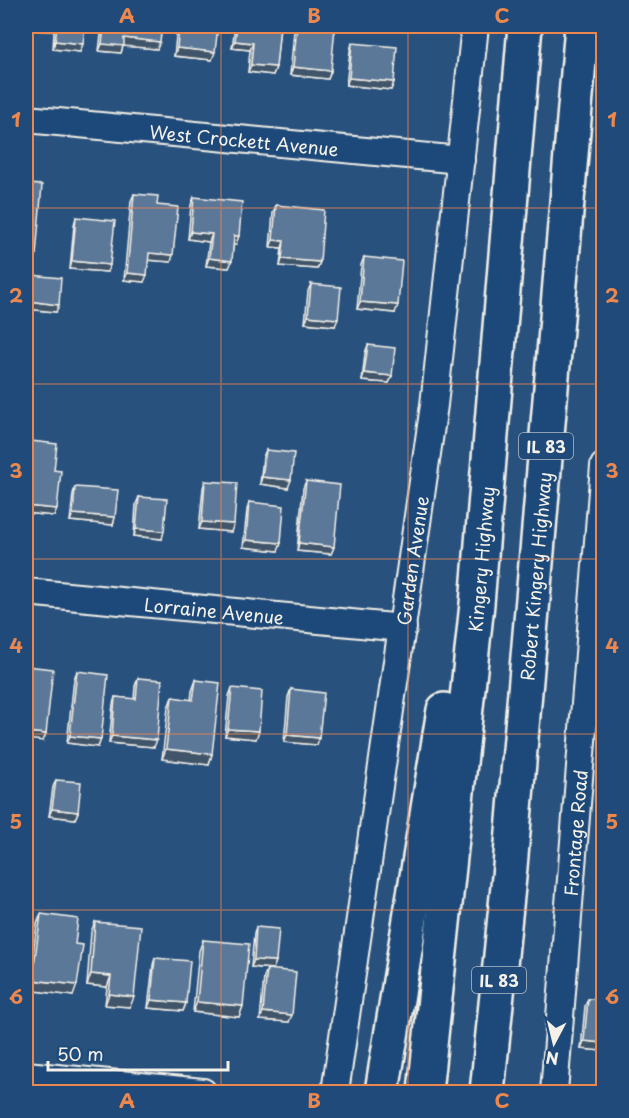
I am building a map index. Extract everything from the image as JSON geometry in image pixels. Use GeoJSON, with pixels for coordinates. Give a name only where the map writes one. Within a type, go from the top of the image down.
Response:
{"type":"FeatureCollection","features":[{"type":"Feature","properties":{"kind":"highway","name":"Kingery Highway"},"geometry":{"type":"LineString","coordinates":[[425,1092],[477,604],[525,26]]}},
{"type":"Feature","properties":{"kind":"highway","name":"Robert Kingery Highway"},"geometry":{"type":"LineString","coordinates":[[488,1092],[510,867],[582,26]]}},
{"type":"Feature","properties":{"kind":"highway"},"geometry":{"type":"LineString","coordinates":[[382,1092],[493,409]]}},
{"type":"Feature","properties":{"kind":"highway"},"geometry":{"type":"LineString","coordinates":[[499,1092],[510,867]]}},
{"type":"Feature","properties":{"kind":"street","name":"Garden Avenue"},"geometry":{"type":"LineString","coordinates":[[335,1092],[434,405],[475,26]]}},
{"type":"Feature","properties":{"kind":"street","name":"West Crockett Avenue"},"geometry":{"type":"LineString","coordinates":[[26,118],[461,160]]}},
{"type":"Feature","properties":{"kind":"street","name":"Frontage Road"},"geometry":{"type":"LineString","coordinates":[[554,1092],[596,641],[603,466]]}},
{"type":"Feature","properties":{"kind":"street","name":"Lorraine Avenue"},"geometry":{"type":"LineString","coordinates":[[26,592],[403,628]]}},
{"type":"Feature","properties":{"kind":"street"},"geometry":{"type":"LineString","coordinates":[[26,1075],[203,1092]]}},
{"type":"Feature","properties":{"kind":"building"},"geometry":{"type":"Polygon","coordinates":[[[57,26],[85,26],[83,44],[55,41],[57,26]]]}},
{"type":"Feature","properties":{"kind":"building"},"geometry":{"type":"Polygon","coordinates":[[[104,26],[162,26],[160,42],[124,38],[124,46],[102,44],[104,26]]]}},
{"type":"Feature","properties":{"kind":"building"},"geometry":{"type":"Polygon","coordinates":[[[179,26],[218,26],[215,52],[177,48],[179,26]]]}},
{"type":"Feature","properties":{"kind":"building"},"geometry":{"type":"Polygon","coordinates":[[[237,26],[280,26],[276,67],[251,65],[253,43],[235,41],[237,26]]]}},
{"type":"Feature","properties":{"kind":"building"},"geometry":{"type":"Polygon","coordinates":[[[297,26],[335,27],[331,71],[293,67],[297,26]]]}},
{"type":"Feature","properties":{"kind":"building"},"geometry":{"type":"Polygon","coordinates":[[[352,43],[397,47],[394,82],[349,78],[352,43]]]}},
{"type":"Feature","properties":{"kind":"building"},"geometry":{"type":"Polygon","coordinates":[[[26,184],[42,185],[36,255],[26,255],[26,184]]]}},
{"type":"Feature","properties":{"kind":"building"},"geometry":{"type":"Polygon","coordinates":[[[134,194],[158,196],[157,205],[178,207],[173,255],[149,253],[147,275],[127,273],[134,194]]]}},
{"type":"Feature","properties":{"kind":"building"},"geometry":{"type":"Polygon","coordinates":[[[194,197],[242,202],[239,236],[234,236],[232,261],[209,258],[212,234],[191,232],[194,197]]]}},
{"type":"Feature","properties":{"kind":"building"},"geometry":{"type":"Polygon","coordinates":[[[276,205],[324,210],[320,262],[282,259],[284,241],[273,240],[276,205]]]}},
{"type":"Feature","properties":{"kind":"building"},"geometry":{"type":"Polygon","coordinates":[[[76,217],[115,221],[110,265],[72,261],[76,217]]]}},
{"type":"Feature","properties":{"kind":"building"},"geometry":{"type":"Polygon","coordinates":[[[364,257],[402,261],[398,305],[360,302],[364,257]]]}},
{"type":"Feature","properties":{"kind":"building"},"geometry":{"type":"Polygon","coordinates":[[[31,275],[61,278],[59,305],[28,301],[31,275]]]}},
{"type":"Feature","properties":{"kind":"building"},"geometry":{"type":"Polygon","coordinates":[[[311,284],[341,287],[338,319],[308,316],[311,284]]]}},
{"type":"Feature","properties":{"kind":"building"},"geometry":{"type":"Polygon","coordinates":[[[368,345],[395,348],[392,376],[364,373],[368,345]]]}},
{"type":"Feature","properties":{"kind":"building"},"geometry":{"type":"Polygon","coordinates":[[[31,441],[57,444],[54,470],[61,471],[57,509],[26,506],[31,441]]]}},
{"type":"Feature","properties":{"kind":"building"},"geometry":{"type":"Polygon","coordinates":[[[266,450],[294,453],[291,480],[262,477],[266,450]]]}},
{"type":"Feature","properties":{"kind":"building"},"geometry":{"type":"Polygon","coordinates":[[[205,481],[237,483],[234,524],[202,522],[205,481]]]}},
{"type":"Feature","properties":{"kind":"building"},"geometry":{"type":"Polygon","coordinates":[[[306,481],[340,485],[334,547],[299,543],[306,481]]]}},
{"type":"Feature","properties":{"kind":"building"},"geometry":{"type":"Polygon","coordinates":[[[75,487],[118,490],[115,517],[73,514],[75,487]]]}},
{"type":"Feature","properties":{"kind":"building"},"geometry":{"type":"Polygon","coordinates":[[[139,497],[167,499],[164,531],[136,529],[139,497]]]}},
{"type":"Feature","properties":{"kind":"building"},"geometry":{"type":"Polygon","coordinates":[[[249,502],[284,506],[281,543],[246,540],[249,502]]]}},
{"type":"Feature","properties":{"kind":"building"},"geometry":{"type":"Polygon","coordinates":[[[26,666],[53,669],[46,734],[26,732],[26,666]]]}},
{"type":"Feature","properties":{"kind":"building"},"geometry":{"type":"Polygon","coordinates":[[[77,671],[108,675],[101,739],[70,736],[77,671]]]}},
{"type":"Feature","properties":{"kind":"building"},"geometry":{"type":"Polygon","coordinates":[[[138,678],[162,680],[157,740],[112,736],[115,697],[136,699],[138,678]]]}},
{"type":"Feature","properties":{"kind":"building"},"geometry":{"type":"Polygon","coordinates":[[[196,680],[220,683],[212,754],[166,749],[172,697],[193,700],[196,680]]]}},
{"type":"Feature","properties":{"kind":"building"},"geometry":{"type":"Polygon","coordinates":[[[232,688],[262,691],[259,731],[228,729],[232,688]]]}},
{"type":"Feature","properties":{"kind":"building"},"geometry":{"type":"Polygon","coordinates":[[[291,689],[324,693],[319,738],[287,735],[291,689]]]}},
{"type":"Feature","properties":{"kind":"building"},"geometry":{"type":"Polygon","coordinates":[[[26,769],[32,770],[28,799],[26,798],[26,769]]]}},
{"type":"Feature","properties":{"kind":"building"},"geometry":{"type":"Polygon","coordinates":[[[56,780],[81,782],[78,812],[52,809],[56,780]]]}},
{"type":"Feature","properties":{"kind":"building"},"geometry":{"type":"Polygon","coordinates":[[[26,901],[29,902],[26,928],[26,901]]]}},
{"type":"Feature","properties":{"kind":"building"},"geometry":{"type":"Polygon","coordinates":[[[41,914],[78,919],[75,944],[83,945],[77,985],[32,980],[41,914]]]}},
{"type":"Feature","properties":{"kind":"building"},"geometry":{"type":"Polygon","coordinates":[[[95,922],[141,926],[134,997],[109,994],[111,976],[91,974],[95,922]]]}},
{"type":"Feature","properties":{"kind":"building"},"geometry":{"type":"Polygon","coordinates":[[[256,927],[279,929],[276,961],[254,960],[256,927]]]}},
{"type":"Feature","properties":{"kind":"building"},"geometry":{"type":"Polygon","coordinates":[[[203,940],[249,944],[243,1006],[197,1002],[203,940]]]}},
{"type":"Feature","properties":{"kind":"building"},"geometry":{"type":"Polygon","coordinates":[[[155,958],[190,961],[186,1003],[151,1000],[155,958]]]}},
{"type":"Feature","properties":{"kind":"building"},"geometry":{"type":"Polygon","coordinates":[[[267,969],[296,972],[292,1015],[263,1012],[267,969]]]}},
{"type":"Feature","properties":{"kind":"building"},"geometry":{"type":"Polygon","coordinates":[[[588,999],[603,1000],[603,1043],[584,1041],[588,999]]]}}]}
